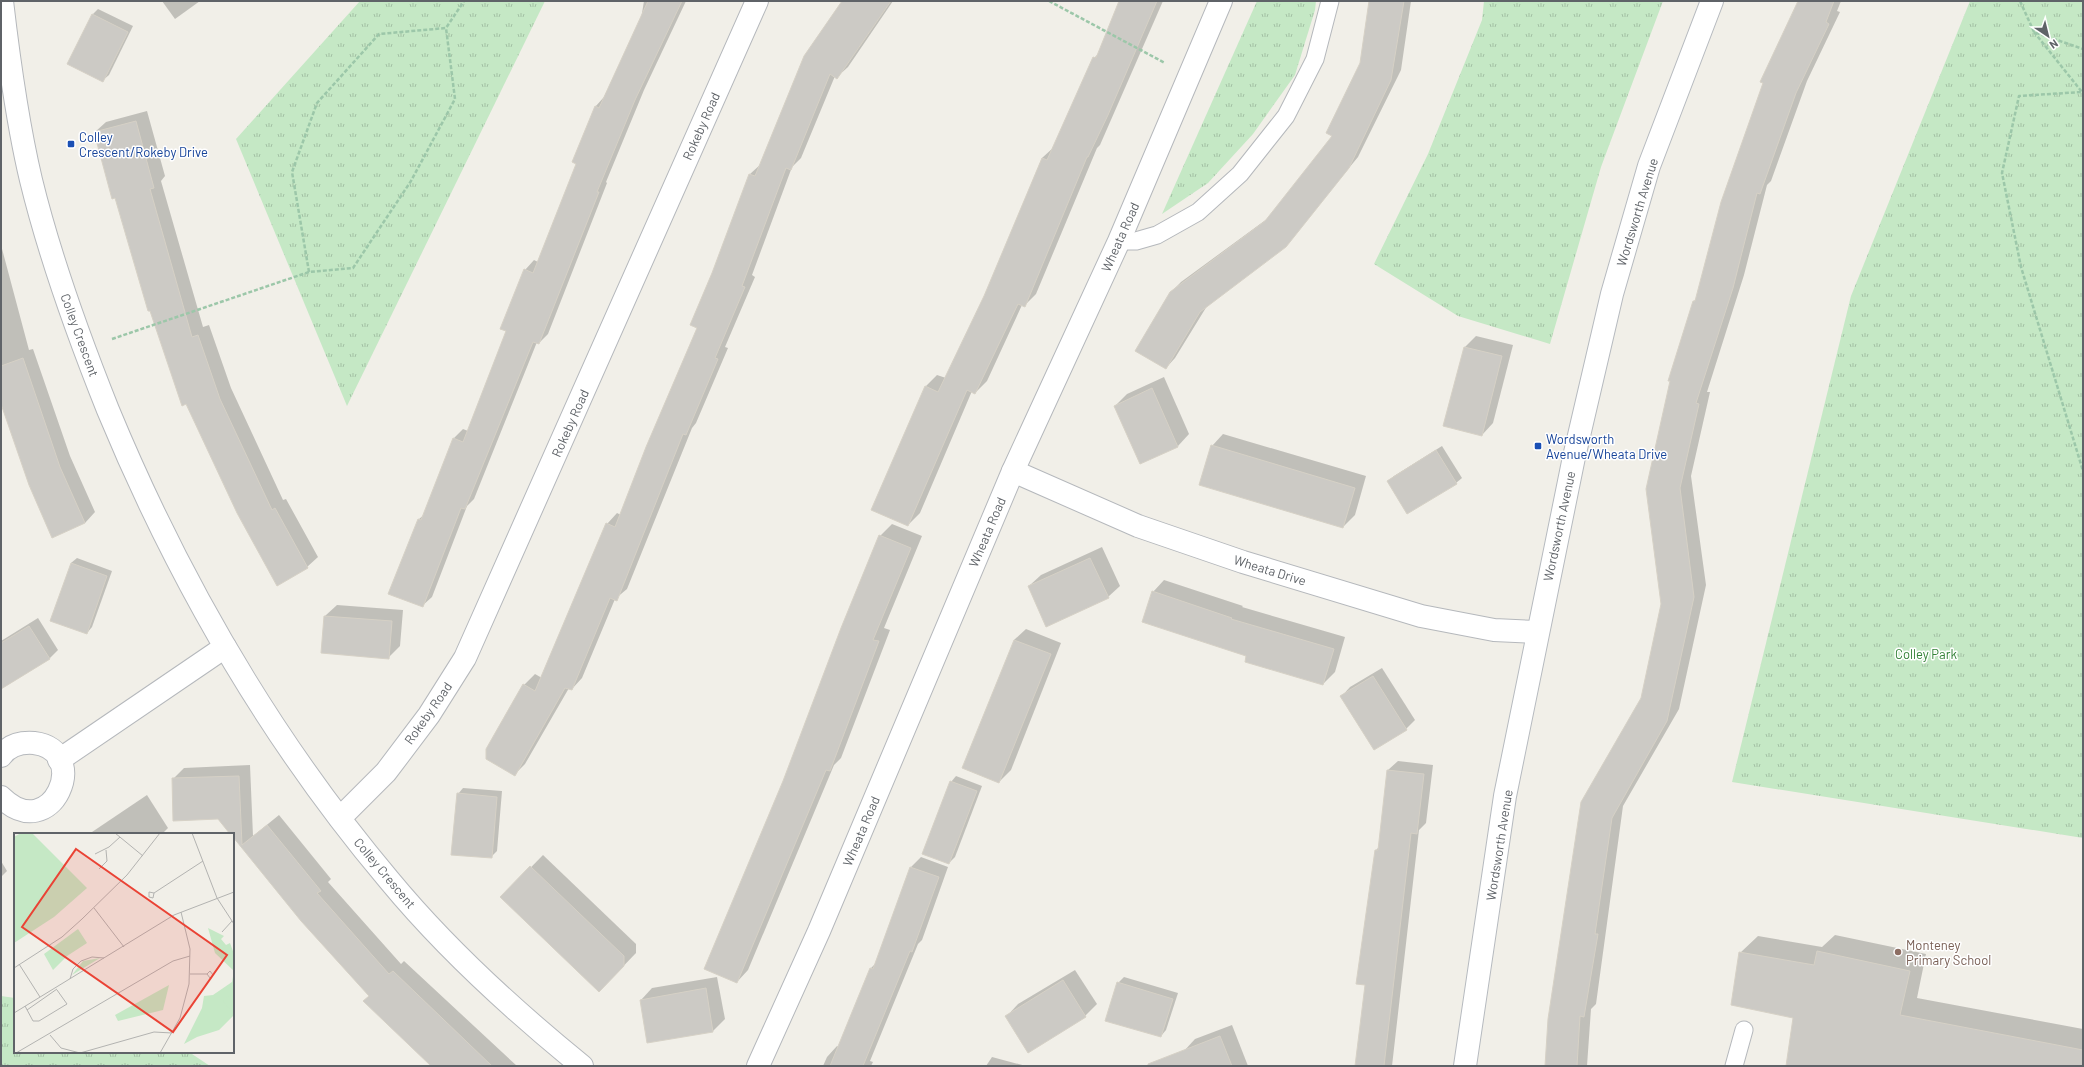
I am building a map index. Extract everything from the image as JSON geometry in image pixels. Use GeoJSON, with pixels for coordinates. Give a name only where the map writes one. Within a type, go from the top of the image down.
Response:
{"type":"FeatureCollection","features":[{"type":"Feature","properties":{"kind":"street","name":"Colley Crescent"},"geometry":{"type":"LineString","coordinates":[[2,1],[9,59],[31,179],[58,276],[83,349],[126,454],[169,544],[225,647],[279,732],[340,818],[389,881],[454,953],[538,1031],[582,1066]]}},
{"type":"Feature","properties":{"kind":"street","name":"Rokeby Road"},"geometry":{"type":"LineString","coordinates":[[340,818],[386,772],[429,715],[465,658],[757,1]]}},
{"type":"Feature","properties":{"kind":"street","name":"Wheata Road"},"geometry":{"type":"LineString","coordinates":[[758,1066],[819,931],[1013,471],[1118,241],[1221,1]]}},
{"type":"Feature","properties":{"kind":"street","name":"Wordsworth Avenue"},"geometry":{"type":"LineString","coordinates":[[1465,1066],[1505,796],[1537,632],[1574,457],[1612,294],[1649,166],[1712,1]]}},
{"type":"Feature","properties":{"kind":"street","name":"Wheata Drive"},"geometry":{"type":"LineString","coordinates":[[1013,471],[1138,526],[1243,562],[1421,616],[1494,630],[1537,632]]}},
{"type":"Feature","properties":{"kind":"street"},"geometry":{"type":"LineString","coordinates":[[59,760],[225,647]]}},
{"type":"Feature","properties":{"kind":"street"},"geometry":{"type":"LineString","coordinates":[[1,756],[13,745],[24,742],[41,744],[52,750],[59,760],[64,772],[63,784],[58,795],[47,806],[36,810],[22,811],[11,806],[1,797]]}},
{"type":"Feature","properties":{"kind":"lane"},"geometry":{"type":"LineString","coordinates":[[1118,241],[1136,241],[1157,235],[1198,212],[1240,174],[1286,116],[1315,59],[1330,1]]}},
{"type":"Feature","properties":{"kind":"lane"},"geometry":{"type":"LineString","coordinates":[[1734,1066],[1744,1030]]}},
{"type":"Feature","properties":{"kind":"path"},"geometry":{"type":"LineString","coordinates":[[83,349],[309,272],[353,268],[411,181],[455,99],[446,28],[464,1]]}},
{"type":"Feature","properties":{"kind":"path"},"geometry":{"type":"LineString","coordinates":[[1048,1],[1188,75]]}},
{"type":"Feature","properties":{"kind":"path"},"geometry":{"type":"LineString","coordinates":[[2020,1],[2034,32],[2082,92],[2019,96],[2002,173],[2021,267],[2083,471]]}},
{"type":"Feature","properties":{"kind":"path"},"geometry":{"type":"LineString","coordinates":[[309,272],[292,172],[317,103],[379,34],[446,28]]}},
{"type":"Feature","properties":{"kind":"path"},"geometry":{"type":"LineString","coordinates":[[2034,32],[2083,49]]}},
{"type":"Feature","properties":{"kind":"green space"},"geometry":{"type":"Polygon","coordinates":[[[360,1],[545,1],[347,406],[236,139],[360,1]]]}},
{"type":"Feature","properties":{"kind":"green space"},"geometry":{"type":"Polygon","coordinates":[[[1257,1],[1316,1],[1315,10],[1295,75],[1253,134],[1208,183],[1162,214],[1257,1]]]}},
{"type":"Feature","properties":{"kind":"green space"},"geometry":{"type":"Polygon","coordinates":[[[1484,1],[1663,1],[1601,167],[1550,344],[1458,316],[1374,264],[1428,154],[1482,20],[1484,1]]]}},
{"type":"Feature","properties":{"kind":"green space","name":"Colley Park"},"geometry":{"type":"Polygon","coordinates":[[[1970,1],[2083,1],[2083,838],[1732,782],[1851,296],[1970,1]]]}},
{"type":"Feature","properties":{"kind":"green space"},"geometry":{"type":"Polygon","coordinates":[[[1,996],[14,998],[14,1053],[190,1053],[210,1066],[1,1066],[1,996]]]}},
{"type":"Feature","properties":{"kind":"building"},"geometry":{"type":"Polygon","coordinates":[[[648,1],[682,1],[635,100],[597,192],[599,192],[539,344],[533,342],[465,509],[461,508],[423,607],[388,594],[418,519],[421,520],[453,438],[463,442],[506,331],[500,329],[524,269],[533,273],[576,164],[572,162],[595,106],[599,108],[648,1]]]}},
{"type":"Feature","properties":{"kind":"building"},"geometry":{"type":"Polygon","coordinates":[[[842,1],[891,1],[837,79],[830,74],[791,170],[786,168],[742,286],[745,287],[715,358],[718,359],[686,435],[683,434],[617,601],[610,598],[572,690],[565,688],[515,776],[486,759],[486,749],[523,684],[535,691],[606,523],[615,527],[646,447],[697,328],[690,325],[712,273],[749,174],[755,176],[804,56],[842,1]]]}},
{"type":"Feature","properties":{"kind":"building"},"geometry":{"type":"Polygon","coordinates":[[[1119,1],[1157,1],[1108,115],[1087,157],[1025,307],[1018,304],[975,394],[967,390],[908,526],[871,510],[925,386],[938,392],[984,296],[1042,158],[1047,160],[1093,57],[1096,58],[1119,1]]]}},
{"type":"Feature","properties":{"kind":"building"},"geometry":{"type":"Polygon","coordinates":[[[1369,1],[1404,1],[1391,80],[1349,168],[1286,247],[1200,312],[1166,369],[1135,351],[1170,292],[1265,221],[1332,136],[1326,133],[1360,63],[1369,1]]]}},
{"type":"Feature","properties":{"kind":"building"},"geometry":{"type":"Polygon","coordinates":[[[1798,1],[1834,1],[1826,22],[1829,24],[1796,93],[1760,194],[1757,193],[1733,288],[1696,403],[1699,404],[1680,488],[1694,597],[1667,721],[1612,818],[1595,934],[1598,934],[1584,1017],[1580,1016],[1577,1066],[1545,1066],[1548,1019],[1581,802],[1641,698],[1661,604],[1646,489],[1670,381],[1668,381],[1693,301],[1695,301],[1721,202],[1763,83],[1760,82],[1798,1]]]}},
{"type":"Feature","properties":{"kind":"building"},"geometry":{"type":"Polygon","coordinates":[[[92,14],[128,32],[103,82],[67,64],[92,14]]]}},
{"type":"Feature","properties":{"kind":"building"},"geometry":{"type":"Polygon","coordinates":[[[136,121],[154,188],[150,189],[192,337],[198,335],[220,399],[272,510],[275,508],[308,568],[277,586],[237,513],[186,404],[182,406],[150,311],[148,311],[115,198],[112,199],[94,132],[136,121]]]}},
{"type":"Feature","properties":{"kind":"building"},"geometry":{"type":"Polygon","coordinates":[[[1464,347],[1502,356],[1482,436],[1443,426],[1464,347]]]}},
{"type":"Feature","properties":{"kind":"building"},"geometry":{"type":"Polygon","coordinates":[[[23,358],[60,467],[85,523],[52,538],[29,485],[1,404],[1,366],[23,358]]]}},
{"type":"Feature","properties":{"kind":"building"},"geometry":{"type":"Polygon","coordinates":[[[1152,388],[1178,447],[1140,464],[1114,406],[1152,388]]]}},
{"type":"Feature","properties":{"kind":"building"},"geometry":{"type":"Polygon","coordinates":[[[1211,445],[1355,488],[1343,528],[1199,485],[1211,445]]]}},
{"type":"Feature","properties":{"kind":"building"},"geometry":{"type":"Polygon","coordinates":[[[1436,450],[1457,484],[1407,514],[1387,481],[1436,450]]]}},
{"type":"Feature","properties":{"kind":"building"},"geometry":{"type":"Polygon","coordinates":[[[879,535],[911,548],[873,640],[879,641],[830,771],[826,770],[737,983],[704,969],[783,781],[841,628],[879,535]]]}},
{"type":"Feature","properties":{"kind":"building"},"geometry":{"type":"Polygon","coordinates":[[[1090,558],[1109,598],[1046,627],[1028,586],[1090,558]]]}},
{"type":"Feature","properties":{"kind":"building"},"geometry":{"type":"Polygon","coordinates":[[[71,563],[107,576],[87,634],[50,621],[71,563]]]}},
{"type":"Feature","properties":{"kind":"building"},"geometry":{"type":"Polygon","coordinates":[[[1152,591],[1232,618],[1231,619],[1334,649],[1323,685],[1245,662],[1246,656],[1142,622],[1152,591]]]}},
{"type":"Feature","properties":{"kind":"building"},"geometry":{"type":"Polygon","coordinates":[[[324,616],[392,621],[389,659],[321,653],[324,616]]]}},
{"type":"Feature","properties":{"kind":"building"},"geometry":{"type":"Polygon","coordinates":[[[29,626],[50,659],[1,689],[1,643],[29,626]]]}},
{"type":"Feature","properties":{"kind":"building"},"geometry":{"type":"Polygon","coordinates":[[[1014,640],[1051,654],[999,783],[962,768],[1014,640]]]}},
{"type":"Feature","properties":{"kind":"building"},"geometry":{"type":"Polygon","coordinates":[[[1373,676],[1407,730],[1374,750],[1340,696],[1373,676]]]}},
{"type":"Feature","properties":{"kind":"building"},"geometry":{"type":"Polygon","coordinates":[[[1387,770],[1424,774],[1417,834],[1411,833],[1384,1066],[1355,1066],[1365,985],[1356,984],[1375,850],[1378,850],[1387,770]]]}},
{"type":"Feature","properties":{"kind":"building"},"geometry":{"type":"Polygon","coordinates":[[[239,776],[242,845],[267,825],[321,891],[317,893],[389,974],[393,971],[492,1066],[431,1066],[363,1001],[369,996],[301,921],[234,838],[234,833],[229,833],[218,819],[173,821],[172,778],[239,776]]]}},
{"type":"Feature","properties":{"kind":"building"},"geometry":{"type":"Polygon","coordinates":[[[950,781],[977,791],[949,864],[922,854],[950,781]]]}},
{"type":"Feature","properties":{"kind":"building"},"geometry":{"type":"Polygon","coordinates":[[[457,793],[497,797],[492,858],[451,855],[457,793]]]}},
{"type":"Feature","properties":{"kind":"building"},"geometry":{"type":"Polygon","coordinates":[[[530,866],[624,956],[624,966],[599,992],[500,897],[530,866]]]}},
{"type":"Feature","properties":{"kind":"building"},"geometry":{"type":"Polygon","coordinates":[[[910,867],[939,877],[912,952],[910,951],[863,1066],[830,1066],[870,968],[873,969],[910,867]]]}},
{"type":"Feature","properties":{"kind":"building"},"geometry":{"type":"Polygon","coordinates":[[[1817,951],[1910,971],[1900,1015],[2083,1050],[2083,1066],[1786,1066],[1793,1018],[1731,1005],[1739,952],[1814,965],[1817,951]]]}},
{"type":"Feature","properties":{"kind":"building"},"geometry":{"type":"Polygon","coordinates":[[[1063,980],[1086,1017],[1028,1053],[1005,1016],[1063,980]]]}},
{"type":"Feature","properties":{"kind":"building"},"geometry":{"type":"Polygon","coordinates":[[[1117,982],[1173,999],[1161,1037],[1105,1021],[1117,982]]]}},
{"type":"Feature","properties":{"kind":"building"},"geometry":{"type":"Polygon","coordinates":[[[706,988],[713,1032],[647,1043],[640,1000],[706,988]]]}},
{"type":"Feature","properties":{"kind":"building"},"geometry":{"type":"Polygon","coordinates":[[[1220,1036],[1232,1066],[1148,1066],[1148,1064],[1220,1036]]]}},
{"type":"Feature","properties":{"kind":"place","name":"Colley Crescent/Rokeby Drive"},"geometry":{"type":"Point","coordinates":[71,144]}},
{"type":"Feature","properties":{"kind":"place","name":"Wordsworth Avenue/Wheata Drive"},"geometry":{"type":"Point","coordinates":[1538,446]}},
{"type":"Feature","properties":{"kind":"place","name":"Monteney Primary School"},"geometry":{"type":"Point","coordinates":[1898,952]}}]}
